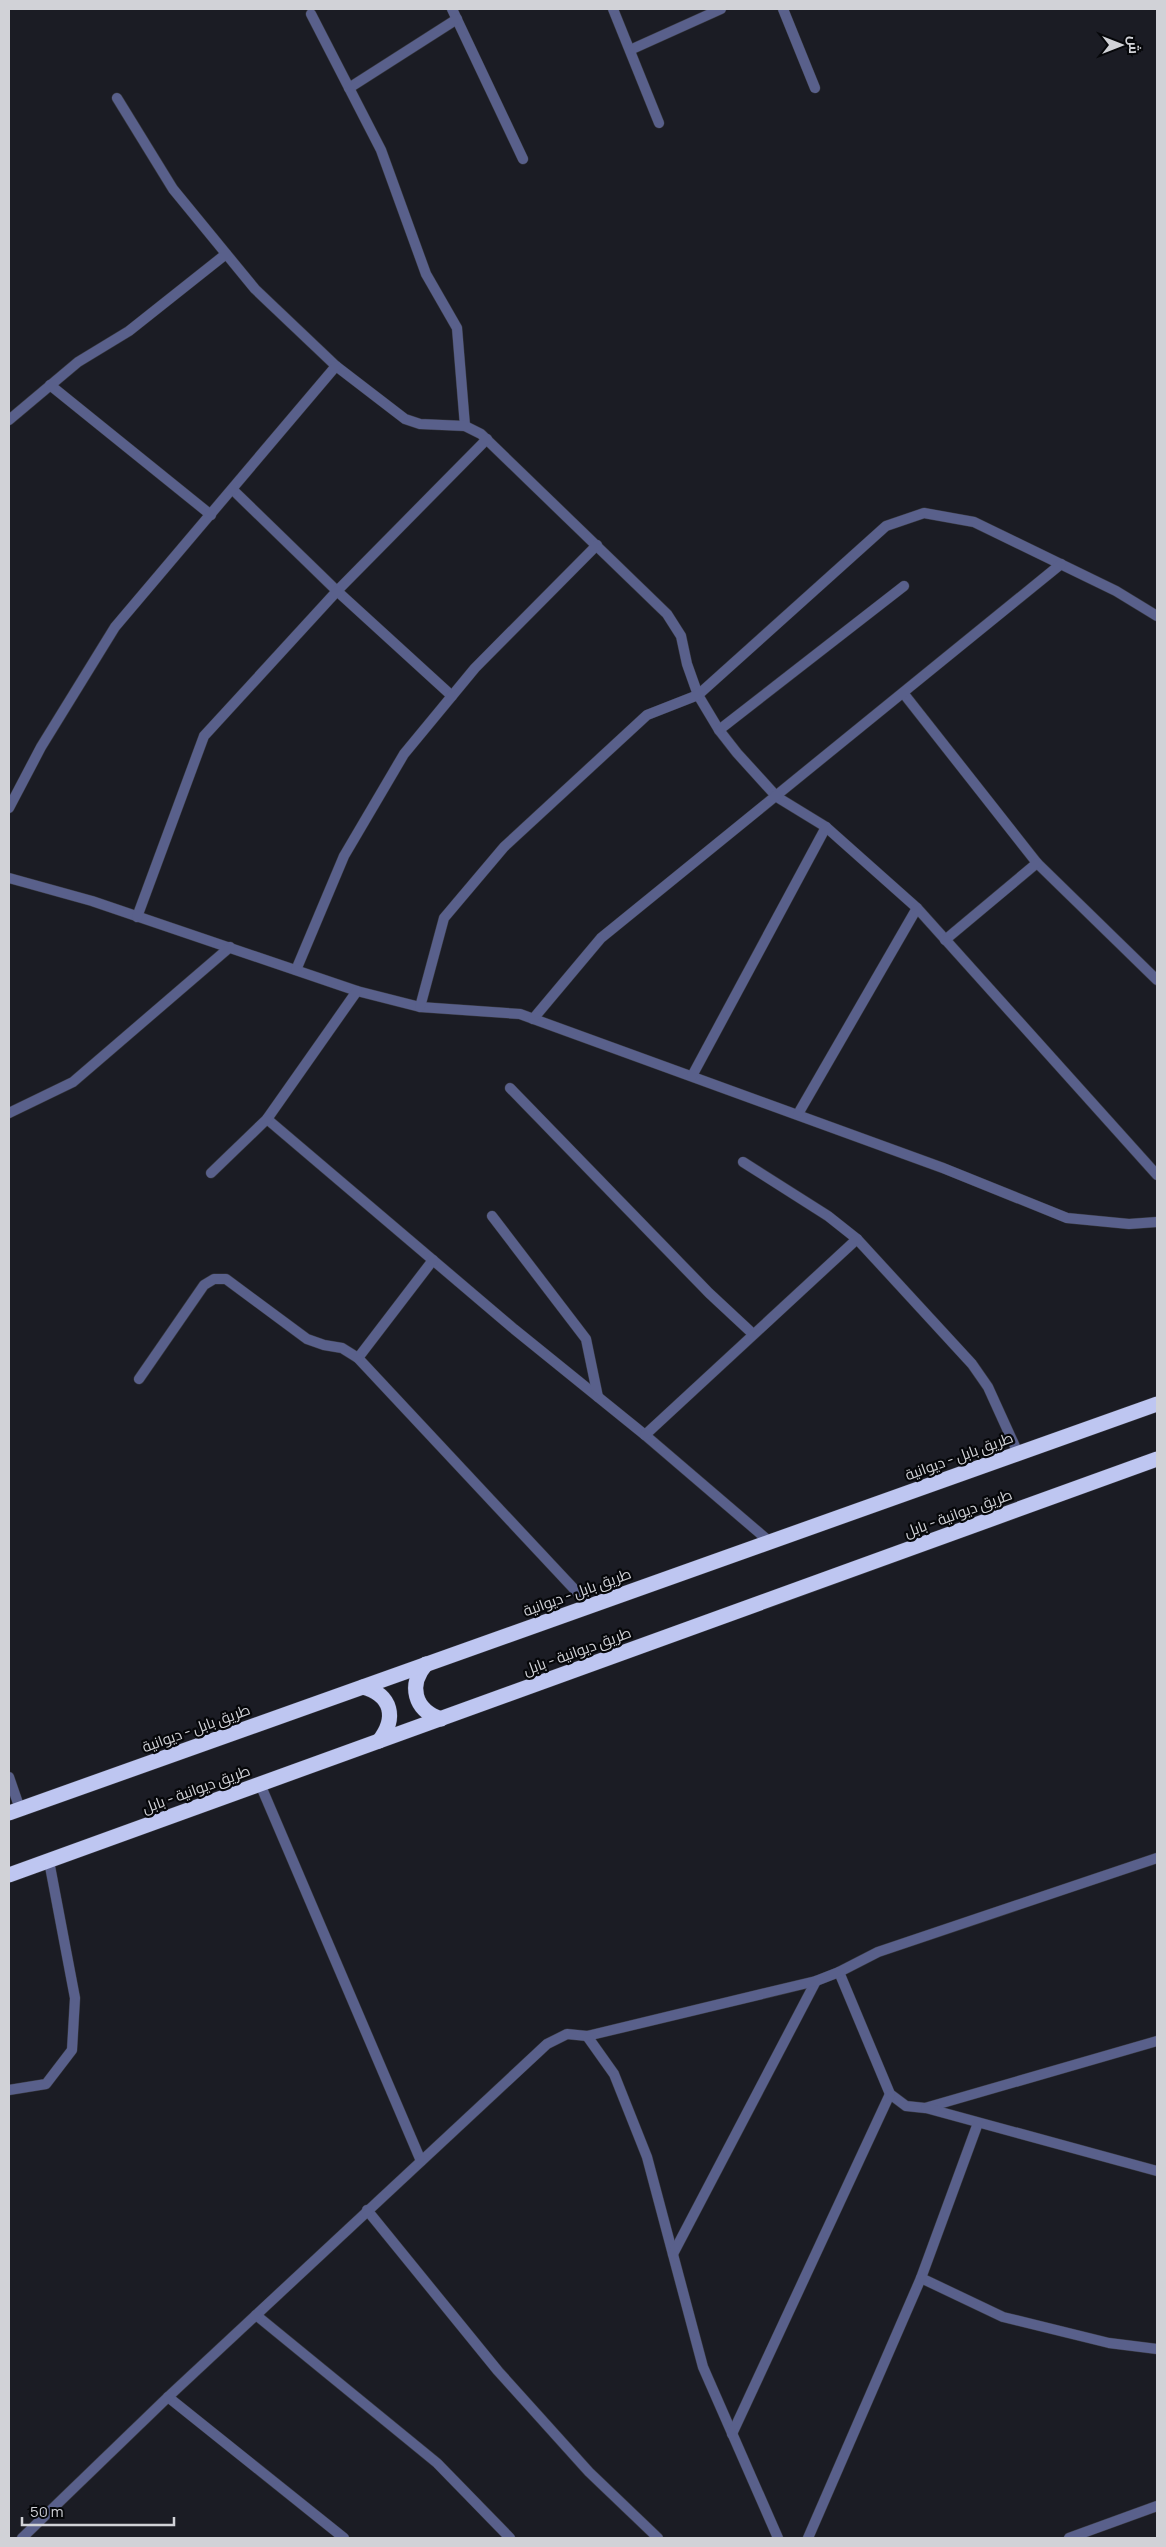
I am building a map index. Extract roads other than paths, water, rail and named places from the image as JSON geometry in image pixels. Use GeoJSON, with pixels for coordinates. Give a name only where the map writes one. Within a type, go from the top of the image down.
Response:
{"type":"FeatureCollection","features":[{"type":"Feature","properties":{"kind":"highway","name":"طريق بابل - ديوانية"},"geometry":{"type":"LineString","coordinates":[[15,1811],[1157,1404]]}},
{"type":"Feature","properties":{"kind":"highway","name":"طريق ديوانية - بابل"},"geometry":{"type":"LineString","coordinates":[[9,1875],[1157,1459]]}},
{"type":"Feature","properties":{"kind":"highway"},"geometry":{"type":"LineString","coordinates":[[426,1664],[419,1672],[415,1684],[416,1696],[421,1707],[430,1715],[440,1719]]}},
{"type":"Feature","properties":{"kind":"highway"},"geometry":{"type":"LineString","coordinates":[[363,1687],[373,1689],[382,1696],[389,1707],[390,1719],[387,1731],[380,1741]]}},
{"type":"Feature","properties":{"kind":"street"},"geometry":{"type":"LineString","coordinates":[[452,9],[523,158]]}},
{"type":"Feature","properties":{"kind":"street"},"geometry":{"type":"LineString","coordinates":[[613,9],[659,123]]}},
{"type":"Feature","properties":{"kind":"street"},"geometry":{"type":"LineString","coordinates":[[630,50],[721,9]]}},
{"type":"Feature","properties":{"kind":"street"},"geometry":{"type":"LineString","coordinates":[[783,9],[815,88]]}},
{"type":"Feature","properties":{"kind":"street"},"geometry":{"type":"LineString","coordinates":[[311,14],[381,150],[426,274],[457,328],[465,426]]}},
{"type":"Feature","properties":{"kind":"street"},"geometry":{"type":"LineString","coordinates":[[349,88],[457,19]]}},
{"type":"Feature","properties":{"kind":"street"},"geometry":{"type":"LineString","coordinates":[[117,98],[173,189],[226,254],[255,289],[336,366],[406,419],[420,424],[465,426],[487,439],[667,614],[680,636],[698,695],[719,730],[777,797],[826,827],[917,908],[1157,1175]]}},
{"type":"Feature","properties":{"kind":"street"},"geometry":{"type":"LineString","coordinates":[[9,420],[78,362],[129,331],[226,254]]}},
{"type":"Feature","properties":{"kind":"street"},"geometry":{"type":"LineString","coordinates":[[9,808],[41,748],[115,628],[336,366]]}},
{"type":"Feature","properties":{"kind":"street"},"geometry":{"type":"LineString","coordinates":[[50,385],[211,515]]}},
{"type":"Feature","properties":{"kind":"street"},"geometry":{"type":"LineString","coordinates":[[137,917],[204,736],[337,591],[487,439]]}},
{"type":"Feature","properties":{"kind":"street"},"geometry":{"type":"LineString","coordinates":[[232,490],[337,591],[452,696]]}},
{"type":"Feature","properties":{"kind":"street"},"geometry":{"type":"LineString","coordinates":[[420,1006],[444,918],[504,847],[647,715],[698,695],[886,526],[924,513],[974,522],[1116,591],[1157,616]]}},
{"type":"Feature","properties":{"kind":"street"},"geometry":{"type":"LineString","coordinates":[[296,970],[344,856],[404,754],[475,668],[597,545]]}},
{"type":"Feature","properties":{"kind":"street"},"geometry":{"type":"LineString","coordinates":[[533,1019],[601,938],[904,694],[1061,564]]}},
{"type":"Feature","properties":{"kind":"street"},"geometry":{"type":"LineString","coordinates":[[719,730],[904,586]]}},
{"type":"Feature","properties":{"kind":"street"},"geometry":{"type":"LineString","coordinates":[[904,694],[1037,862],[1157,980]]}},
{"type":"Feature","properties":{"kind":"street"},"geometry":{"type":"LineString","coordinates":[[692,1076],[826,827]]}},
{"type":"Feature","properties":{"kind":"street"},"geometry":{"type":"LineString","coordinates":[[945,940],[1037,862]]}},
{"type":"Feature","properties":{"kind":"street"},"geometry":{"type":"LineString","coordinates":[[9,878],[92,901],[357,991],[420,1006],[520,1014],[943,1168],[1067,1218],[1129,1224],[1157,1222]]}},
{"type":"Feature","properties":{"kind":"street"},"geometry":{"type":"LineString","coordinates":[[798,1114],[917,908]]}},
{"type":"Feature","properties":{"kind":"street"},"geometry":{"type":"LineString","coordinates":[[9,1113],[73,1082],[230,947]]}},
{"type":"Feature","properties":{"kind":"street"},"geometry":{"type":"LineString","coordinates":[[211,1173],[267,1119],[357,991]]}},
{"type":"Feature","properties":{"kind":"street"},"geometry":{"type":"LineString","coordinates":[[510,1088],[695,1278],[753,1334]]}},
{"type":"Feature","properties":{"kind":"street"},"geometry":{"type":"LineString","coordinates":[[267,1119],[770,1542]]}},
{"type":"Feature","properties":{"kind":"street"},"geometry":{"type":"LineString","coordinates":[[743,1162],[828,1216],[856,1239],[972,1364],[988,1387],[1018,1453]]}},
{"type":"Feature","properties":{"kind":"street"},"geometry":{"type":"LineString","coordinates":[[492,1216],[586,1339],[598,1397]]}},
{"type":"Feature","properties":{"kind":"street"},"geometry":{"type":"LineString","coordinates":[[645,1435],[856,1239]]}},
{"type":"Feature","properties":{"kind":"street"},"geometry":{"type":"LineString","coordinates":[[358,1358],[433,1260]]}},
{"type":"Feature","properties":{"kind":"street"},"geometry":{"type":"LineString","coordinates":[[140,1379],[204,1285],[214,1279],[226,1279],[307,1339],[324,1345],[342,1348],[358,1358],[590,1606]]}},
{"type":"Feature","properties":{"kind":"street"},"geometry":{"type":"LineString","coordinates":[[9,1777],[15,1811]]}},
{"type":"Feature","properties":{"kind":"street"},"geometry":{"type":"LineString","coordinates":[[260,1784],[421,2161]]}},
{"type":"Feature","properties":{"kind":"street"},"geometry":{"type":"LineString","coordinates":[[22,2538],[168,2397],[547,2044],[567,2034],[587,2036],[816,1981],[839,1972],[878,1952],[1157,1858]]}},
{"type":"Feature","properties":{"kind":"street"},"geometry":{"type":"LineString","coordinates":[[9,2090],[46,2084],[72,2050],[75,1998],[49,1861]]}},
{"type":"Feature","properties":{"kind":"street"},"geometry":{"type":"LineString","coordinates":[[839,1972],[890,2094],[906,2106],[925,2108],[1157,2171]]}},
{"type":"Feature","properties":{"kind":"street"},"geometry":{"type":"LineString","coordinates":[[673,2254],[816,1981]]}},
{"type":"Feature","properties":{"kind":"street"},"geometry":{"type":"LineString","coordinates":[[587,2036],[614,2074],[647,2157],[703,2367],[778,2538]]}},
{"type":"Feature","properties":{"kind":"street"},"geometry":{"type":"LineString","coordinates":[[925,2108],[1157,2041]]}},
{"type":"Feature","properties":{"kind":"street"},"geometry":{"type":"LineString","coordinates":[[732,2434],[890,2094]]}},
{"type":"Feature","properties":{"kind":"street"},"geometry":{"type":"LineString","coordinates":[[808,2538],[921,2278],[978,2122]]}},
{"type":"Feature","properties":{"kind":"street"},"geometry":{"type":"LineString","coordinates":[[367,2210],[498,2371],[589,2472],[653,2531],[658,2538]]}},
{"type":"Feature","properties":{"kind":"street"},"geometry":{"type":"LineString","coordinates":[[921,2278],[1003,2317],[1109,2343],[1157,2349]]}},
{"type":"Feature","properties":{"kind":"street"},"geometry":{"type":"LineString","coordinates":[[256,2315],[438,2463],[510,2538]]}},
{"type":"Feature","properties":{"kind":"street"},"geometry":{"type":"LineString","coordinates":[[168,2397],[344,2538]]}},
{"type":"Feature","properties":{"kind":"street"},"geometry":{"type":"LineString","coordinates":[[1069,2538],[1157,2506]]}}]}
